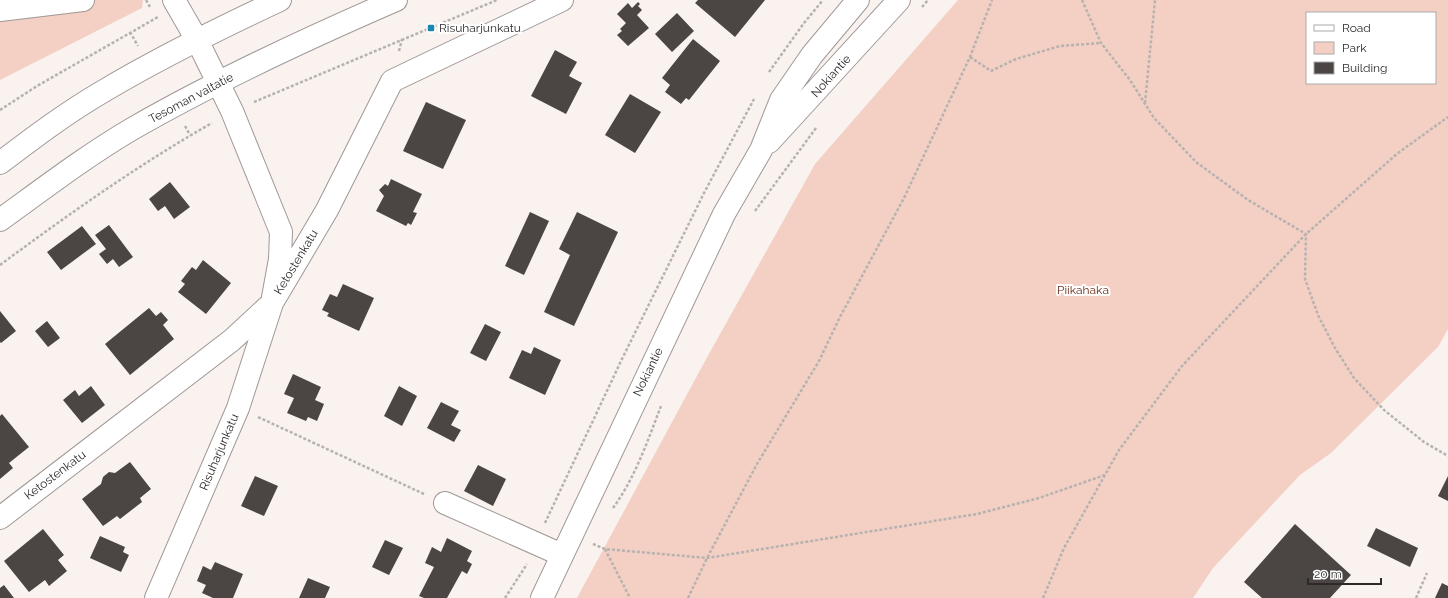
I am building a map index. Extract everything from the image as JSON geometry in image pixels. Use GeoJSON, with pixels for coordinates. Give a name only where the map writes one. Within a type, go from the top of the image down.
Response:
{"type":"FeatureCollection","features":[{"type":"Feature","properties":{"kind":"main road"},"geometry":{"type":"LineString","coordinates":[[0,10],[83,0]]}},
{"type":"Feature","properties":{"kind":"main road"},"geometry":{"type":"LineString","coordinates":[[174,0],[197,40],[232,111],[281,232],[280,259],[272,302]]}},
{"type":"Feature","properties":{"kind":"main road"},"geometry":{"type":"LineString","coordinates":[[0,164],[50,126],[102,92],[197,40],[280,0]]}},
{"type":"Feature","properties":{"kind":"main road","name":"Tesoman valtatie"},"geometry":{"type":"LineString","coordinates":[[0,220],[77,165],[131,130],[218,83],[396,0]]}},
{"type":"Feature","properties":{"kind":"main road","name":"Ketostenkatu"},"geometry":{"type":"LineString","coordinates":[[0,518],[232,340],[272,302],[328,210],[392,81],[562,0]]}},
{"type":"Feature","properties":{"kind":"main road","name":"Nokiantie"},"geometry":{"type":"LineString","coordinates":[[542,598],[724,214],[761,150],[781,100],[812,55],[858,0]]}},
{"type":"Feature","properties":{"kind":"main road","name":"Nokiantie"},"geometry":{"type":"LineString","coordinates":[[761,150],[899,0]]}},
{"type":"Feature","properties":{"kind":"main road","name":"Risuharjunkatu"},"geometry":{"type":"LineString","coordinates":[[156,598],[238,408],[272,302]]}},
{"type":"Feature","properties":{"kind":"main road"},"geometry":{"type":"LineString","coordinates":[[445,503],[562,555]]}},
{"type":"Feature","properties":{"kind":"path"},"geometry":{"type":"LineString","coordinates":[[0,265],[155,156],[232,111],[497,0]]}},
{"type":"Feature","properties":{"kind":"path"},"geometry":{"type":"LineString","coordinates":[[918,11],[928,0]]}},
{"type":"Feature","properties":{"kind":"path"},"geometry":{"type":"LineString","coordinates":[[688,598],[707,558],[757,464],[819,361],[840,317],[904,198],[970,57],[992,0]]}},
{"type":"Feature","properties":{"kind":"path"},"geometry":{"type":"LineString","coordinates":[[1082,0],[1101,43],[1130,80],[1154,118],[1196,162],[1248,200],[1306,234]]}},
{"type":"Feature","properties":{"kind":"path"},"geometry":{"type":"LineString","coordinates":[[1144,103],[1154,0]]}},
{"type":"Feature","properties":{"kind":"path"},"geometry":{"type":"LineString","coordinates":[[0,110],[19,97],[130,32]]}},
{"type":"Feature","properties":{"kind":"path"},"geometry":{"type":"LineString","coordinates":[[970,57],[991,71],[1016,59],[1060,46],[1101,43]]}},
{"type":"Feature","properties":{"kind":"path"},"geometry":{"type":"LineString","coordinates":[[505,598],[527,564],[535,543],[621,360],[704,193],[756,96]]}},
{"type":"Feature","properties":{"kind":"path"},"geometry":{"type":"LineString","coordinates":[[1043,598],[1064,548],[1119,450],[1182,366],[1306,234],[1398,153],[1448,116]]}},
{"type":"Feature","properties":{"kind":"path"},"geometry":{"type":"LineString","coordinates":[[753,215],[764,197],[819,125]]}},
{"type":"Feature","properties":{"kind":"path"},"geometry":{"type":"LineString","coordinates":[[1306,234],[1305,279],[1318,315],[1350,372],[1384,410],[1424,442],[1448,456]]}},
{"type":"Feature","properties":{"kind":"path"},"geometry":{"type":"LineString","coordinates":[[610,511],[619,499],[648,442],[664,400]]}},
{"type":"Feature","properties":{"kind":"path"},"geometry":{"type":"LineString","coordinates":[[238,408],[445,503]]}},
{"type":"Feature","properties":{"kind":"path"},"geometry":{"type":"LineString","coordinates":[[587,541],[605,550],[707,558],[977,514],[1040,498],[1105,474]]}},
{"type":"Feature","properties":{"kind":"path"},"geometry":{"type":"LineString","coordinates":[[605,550],[630,598]]}},
{"type":"Feature","properties":{"kind":"path"},"geometry":{"type":"LineString","coordinates":[[1416,598],[1428,573]]}},
{"type":"Feature","properties":{"kind":"green space"},"geometry":{"type":"Polygon","coordinates":[[[0,0],[143,0],[142,8],[0,80],[0,0]]]}},
{"type":"Feature","properties":{"kind":"green space","name":"Piikahaka"},"geometry":{"type":"Polygon","coordinates":[[[958,0],[1448,0],[1448,329],[1438,347],[1331,453],[1300,475],[1213,568],[1193,598],[577,598],[705,361],[815,164],[958,0]]]}},
{"type":"Feature","properties":{"kind":"building"},"geometry":{"type":"Polygon","coordinates":[[[698,0],[765,0],[735,37],[695,3],[698,0]]]}},
{"type":"Feature","properties":{"kind":"building"},"geometry":{"type":"Polygon","coordinates":[[[638,2],[640,4],[638,6],[642,10],[637,15],[649,28],[628,46],[617,35],[622,31],[620,29],[626,23],[617,14],[628,3],[632,8],[638,2]]]}},
{"type":"Feature","properties":{"kind":"building"},"geometry":{"type":"Polygon","coordinates":[[[677,13],[694,31],[672,52],[655,34],[677,13]]]}},
{"type":"Feature","properties":{"kind":"building"},"geometry":{"type":"Polygon","coordinates":[[[693,39],[720,61],[689,100],[686,98],[681,104],[665,92],[670,85],[662,78],[693,39]]]}},
{"type":"Feature","properties":{"kind":"building"},"geometry":{"type":"Polygon","coordinates":[[[555,50],[577,62],[569,76],[582,83],[566,114],[531,96],[555,50]]]}},
{"type":"Feature","properties":{"kind":"building"},"geometry":{"type":"Polygon","coordinates":[[[630,94],[661,112],[635,153],[605,135],[630,94]]]}},
{"type":"Feature","properties":{"kind":"building"},"geometry":{"type":"Polygon","coordinates":[[[426,102],[466,120],[443,169],[403,151],[426,102]]]}},
{"type":"Feature","properties":{"kind":"building"},"geometry":{"type":"Polygon","coordinates":[[[391,179],[422,194],[413,212],[417,213],[411,225],[408,223],[406,226],[376,211],[384,196],[379,190],[385,184],[388,186],[391,179]]]}},
{"type":"Feature","properties":{"kind":"building"},"geometry":{"type":"Polygon","coordinates":[[[170,182],[190,207],[174,219],[165,206],[158,211],[149,199],[170,182]]]}},
{"type":"Feature","properties":{"kind":"building"},"geometry":{"type":"Polygon","coordinates":[[[530,212],[549,221],[524,275],[505,266],[530,212]]]}},
{"type":"Feature","properties":{"kind":"building"},"geometry":{"type":"Polygon","coordinates":[[[577,212],[618,232],[574,326],[544,312],[570,255],[559,249],[577,212]]]}},
{"type":"Feature","properties":{"kind":"building"},"geometry":{"type":"Polygon","coordinates":[[[109,225],[133,257],[119,267],[113,259],[107,264],[99,254],[106,249],[95,235],[109,225]]]}},
{"type":"Feature","properties":{"kind":"building"},"geometry":{"type":"Polygon","coordinates":[[[82,226],[96,244],[61,270],[47,252],[82,226]]]}},
{"type":"Feature","properties":{"kind":"building"},"geometry":{"type":"Polygon","coordinates":[[[203,260],[231,283],[206,314],[178,292],[185,284],[181,281],[192,267],[196,270],[203,260]]]}},
{"type":"Feature","properties":{"kind":"building"},"geometry":{"type":"Polygon","coordinates":[[[343,284],[374,298],[359,331],[327,316],[329,313],[322,310],[330,294],[337,297],[343,284]]]}},
{"type":"Feature","properties":{"kind":"building"},"geometry":{"type":"Polygon","coordinates":[[[149,308],[156,316],[161,312],[168,320],[163,325],[174,339],[130,375],[105,344],[149,308]]]}},
{"type":"Feature","properties":{"kind":"building"},"geometry":{"type":"Polygon","coordinates":[[[0,311],[16,331],[1,343],[0,342],[0,311]]]}},
{"type":"Feature","properties":{"kind":"building"},"geometry":{"type":"Polygon","coordinates":[[[47,321],[60,338],[48,347],[35,331],[47,321]]]}},
{"type":"Feature","properties":{"kind":"building"},"geometry":{"type":"Polygon","coordinates":[[[485,324],[501,332],[486,361],[470,353],[485,324]]]}},
{"type":"Feature","properties":{"kind":"building"},"geometry":{"type":"Polygon","coordinates":[[[534,347],[561,360],[545,395],[509,378],[522,350],[531,354],[534,347]]]}},
{"type":"Feature","properties":{"kind":"building"},"geometry":{"type":"Polygon","coordinates":[[[293,374],[321,387],[315,400],[324,404],[317,421],[308,417],[306,421],[287,413],[294,398],[284,394],[293,374]]]}},
{"type":"Feature","properties":{"kind":"building"},"geometry":{"type":"Polygon","coordinates":[[[91,386],[105,405],[82,423],[63,400],[75,390],[79,396],[91,386]]]}},
{"type":"Feature","properties":{"kind":"building"},"geometry":{"type":"Polygon","coordinates":[[[399,386],[417,396],[402,426],[384,416],[399,386]]]}},
{"type":"Feature","properties":{"kind":"building"},"geometry":{"type":"Polygon","coordinates":[[[441,402],[459,411],[451,425],[461,430],[454,442],[427,428],[441,402]]]}},
{"type":"Feature","properties":{"kind":"building"},"geometry":{"type":"Polygon","coordinates":[[[2,414],[29,447],[9,463],[13,468],[0,479],[0,416],[2,414]]]}},
{"type":"Feature","properties":{"kind":"building"},"geometry":{"type":"Polygon","coordinates":[[[130,462],[151,489],[140,498],[142,502],[120,519],[117,516],[103,526],[82,499],[101,484],[103,477],[109,472],[115,473],[130,462]]]}},
{"type":"Feature","properties":{"kind":"building"},"geometry":{"type":"Polygon","coordinates":[[[478,465],[506,479],[493,506],[464,491],[478,465]]]}},
{"type":"Feature","properties":{"kind":"building"},"geometry":{"type":"Polygon","coordinates":[[[255,476],[278,486],[264,516],[241,506],[255,476]]]}},
{"type":"Feature","properties":{"kind":"building"},"geometry":{"type":"Polygon","coordinates":[[[1448,476],[1448,501],[1438,496],[1448,476]]]}},
{"type":"Feature","properties":{"kind":"building"},"geometry":{"type":"Polygon","coordinates":[[[1295,524],[1351,575],[1330,598],[1262,598],[1244,582],[1295,524]]]}},
{"type":"Feature","properties":{"kind":"building"},"geometry":{"type":"Polygon","coordinates":[[[1376,528],[1418,548],[1410,567],[1367,546],[1376,528]]]}},
{"type":"Feature","properties":{"kind":"building"},"geometry":{"type":"Polygon","coordinates":[[[43,529],[64,555],[58,560],[67,571],[49,586],[45,580],[29,592],[4,561],[43,529]]]}},
{"type":"Feature","properties":{"kind":"building"},"geometry":{"type":"Polygon","coordinates":[[[100,536],[125,547],[123,552],[129,555],[121,572],[90,558],[100,536]]]}},
{"type":"Feature","properties":{"kind":"building"},"geometry":{"type":"Polygon","coordinates":[[[447,538],[472,551],[467,561],[472,564],[467,574],[462,571],[447,598],[424,598],[419,596],[434,567],[425,563],[432,547],[441,552],[447,538]]]}},
{"type":"Feature","properties":{"kind":"building"},"geometry":{"type":"Polygon","coordinates":[[[385,540],[403,548],[389,575],[372,567],[385,540]]]}},
{"type":"Feature","properties":{"kind":"building"},"geometry":{"type":"Polygon","coordinates":[[[215,562],[243,574],[233,598],[213,598],[202,593],[206,585],[197,581],[203,566],[211,570],[215,562]]]}},
{"type":"Feature","properties":{"kind":"building"},"geometry":{"type":"Polygon","coordinates":[[[308,578],[330,587],[325,598],[299,598],[308,578]]]}},
{"type":"Feature","properties":{"kind":"building"},"geometry":{"type":"Polygon","coordinates":[[[1442,583],[1448,586],[1448,598],[1435,598],[1442,583]]]}},
{"type":"Feature","properties":{"kind":"building"},"geometry":{"type":"Polygon","coordinates":[[[4,585],[14,598],[0,598],[0,588],[4,585]]]}},
{"type":"Feature","properties":{"kind":"place","name":"Risuharjunkatu"},"geometry":{"type":"Point","coordinates":[431,28]}}]}
